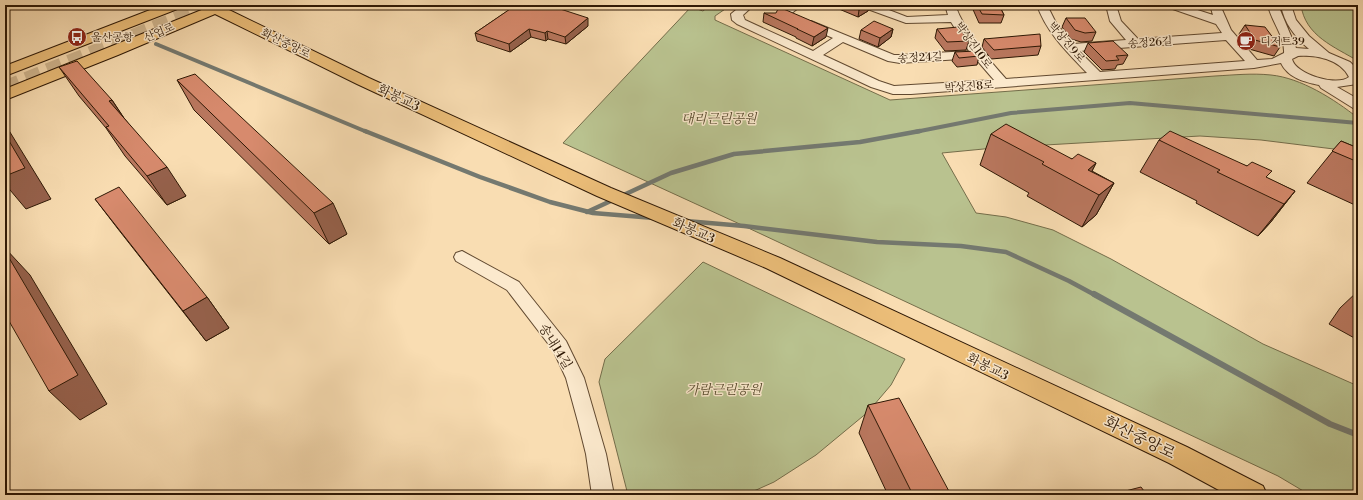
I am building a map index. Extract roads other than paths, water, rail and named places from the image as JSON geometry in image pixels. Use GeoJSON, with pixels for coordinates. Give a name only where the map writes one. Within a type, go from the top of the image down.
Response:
{"type":"FeatureCollection","features":[{"type":"Feature","properties":{"kind":"main road","name":"산업로"},"geometry":{"type":"LineString","coordinates":[[5,72],[175,5]]}},
{"type":"Feature","properties":{"kind":"main road","name":"산업로"},"geometry":{"type":"LineString","coordinates":[[5,95],[84,64],[216,6]]}},
{"type":"Feature","properties":{"kind":"main road","name":"화산중앙로"},"geometry":{"type":"LineString","coordinates":[[216,6],[363,81]]}},
{"type":"Feature","properties":{"kind":"main road","name":"화봉교3"},"geometry":{"type":"LineString","coordinates":[[363,81],[604,192],[773,263],[1023,383]]}},
{"type":"Feature","properties":{"kind":"main road","name":"화산중앙로"},"geometry":{"type":"LineString","coordinates":[[1023,383],[1178,455],[1254,495]]}},
{"type":"Feature","properties":{"kind":"street","name":"박상진8로"},"geometry":{"type":"LineString","coordinates":[[749,5],[737,14],[738,20],[741,22],[875,84],[893,90],[1236,66],[1274,62],[1296,52],[1309,52],[1334,58]]}},
{"type":"Feature","properties":{"kind":"street"},"geometry":{"type":"LineString","coordinates":[[775,21],[797,5]]}},
{"type":"Feature","properties":{"kind":"street"},"geometry":{"type":"LineString","coordinates":[[866,5],[906,20],[954,18]]}},
{"type":"Feature","properties":{"kind":"street","name":"박상진10로"},"geometry":{"type":"LineString","coordinates":[[950,5],[954,18],[978,54],[1003,83]]}},
{"type":"Feature","properties":{"kind":"street","name":"박상진9로"},"geometry":{"type":"LineString","coordinates":[[1042,5],[1046,18],[1097,76]]}},
{"type":"Feature","properties":{"kind":"street"},"geometry":{"type":"LineString","coordinates":[[1111,5],[1116,22],[1135,43]]}},
{"type":"Feature","properties":{"kind":"street"},"geometry":{"type":"LineString","coordinates":[[1171,5],[1219,20]]}},
{"type":"Feature","properties":{"kind":"street"},"geometry":{"type":"LineString","coordinates":[[1215,5],[1219,20],[1229,36],[1254,64]]}},
{"type":"Feature","properties":{"kind":"street"},"geometry":{"type":"LineString","coordinates":[[1273,5],[1277,19],[1290,47],[1286,61],[1288,65],[1306,77],[1334,90],[1358,105]]}},
{"type":"Feature","properties":{"kind":"street"},"geometry":{"type":"LineString","coordinates":[[1286,5],[1291,21],[1301,35],[1316,48],[1349,67],[1354,72],[1357,82],[1353,80],[1348,83],[1331,84],[1306,77]]}},
{"type":"Feature","properties":{"kind":"street","name":"송정24길"},"geometry":{"type":"LineString","coordinates":[[785,14],[892,58],[900,59],[978,54]]}},
{"type":"Feature","properties":{"kind":"street","name":"송정26길"},"geometry":{"type":"LineString","coordinates":[[1071,48],[1229,36]]}},
{"type":"Feature","properties":{"kind":"street"},"geometry":{"type":"LineString","coordinates":[[814,56],[841,38]]}},
{"type":"Feature","properties":{"kind":"street","name":"박상진8로"},"geometry":{"type":"LineString","coordinates":[[1236,66],[1278,68],[1306,77]]}},
{"type":"Feature","properties":{"kind":"street","name":"송내14길"},"geometry":{"type":"LineString","coordinates":[[462,257],[513,286],[560,346],[575,378],[588,422],[596,454],[603,495]]}},
{"type":"Feature","properties":{"kind":"waterway"},"geometry":{"type":"LineString","coordinates":[[156,44],[367,132]]}},
{"type":"Feature","properties":{"kind":"waterway"},"geometry":{"type":"LineString","coordinates":[[915,132],[1011,113],[1130,103],[1358,123]]}},
{"type":"Feature","properties":{"kind":"waterway"},"geometry":{"type":"LineString","coordinates":[[365,131],[480,177],[550,202],[588,212]]}},
{"type":"Feature","properties":{"kind":"waterway"},"geometry":{"type":"LineString","coordinates":[[588,212],[671,173],[734,154],[860,142],[920,131]]}},
{"type":"Feature","properties":{"kind":"waterway"},"geometry":{"type":"LineString","coordinates":[[588,212],[654,218]]}},
{"type":"Feature","properties":{"kind":"waterway"},"geometry":{"type":"LineString","coordinates":[[686,221],[744,226],[877,242],[961,246],[1006,252],[1069,281],[1095,295]]}},
{"type":"Feature","properties":{"kind":"waterway"},"geometry":{"type":"LineString","coordinates":[[1094,294],[1330,424],[1358,435]]}},
{"type":"Feature","properties":{"kind":"tunnel"},"geometry":{"type":"LineString","coordinates":[[5,88],[211,5]]}},
{"type":"Feature","properties":{"kind":"place","name":"울산공항"},"geometry":{"type":"Point","coordinates":[77,37]}},
{"type":"Feature","properties":{"kind":"place","name":"디저트39"},"geometry":{"type":"Point","coordinates":[1246,41]}},
{"type":"Feature","properties":{"kind":"park label","name":"대리근린공원"},"geometry":{"type":"Point","coordinates":[719,118]}},
{"type":"Feature","properties":{"kind":"park label","name":"가람근린공원"},"geometry":{"type":"Point","coordinates":[724,389]}}]}
